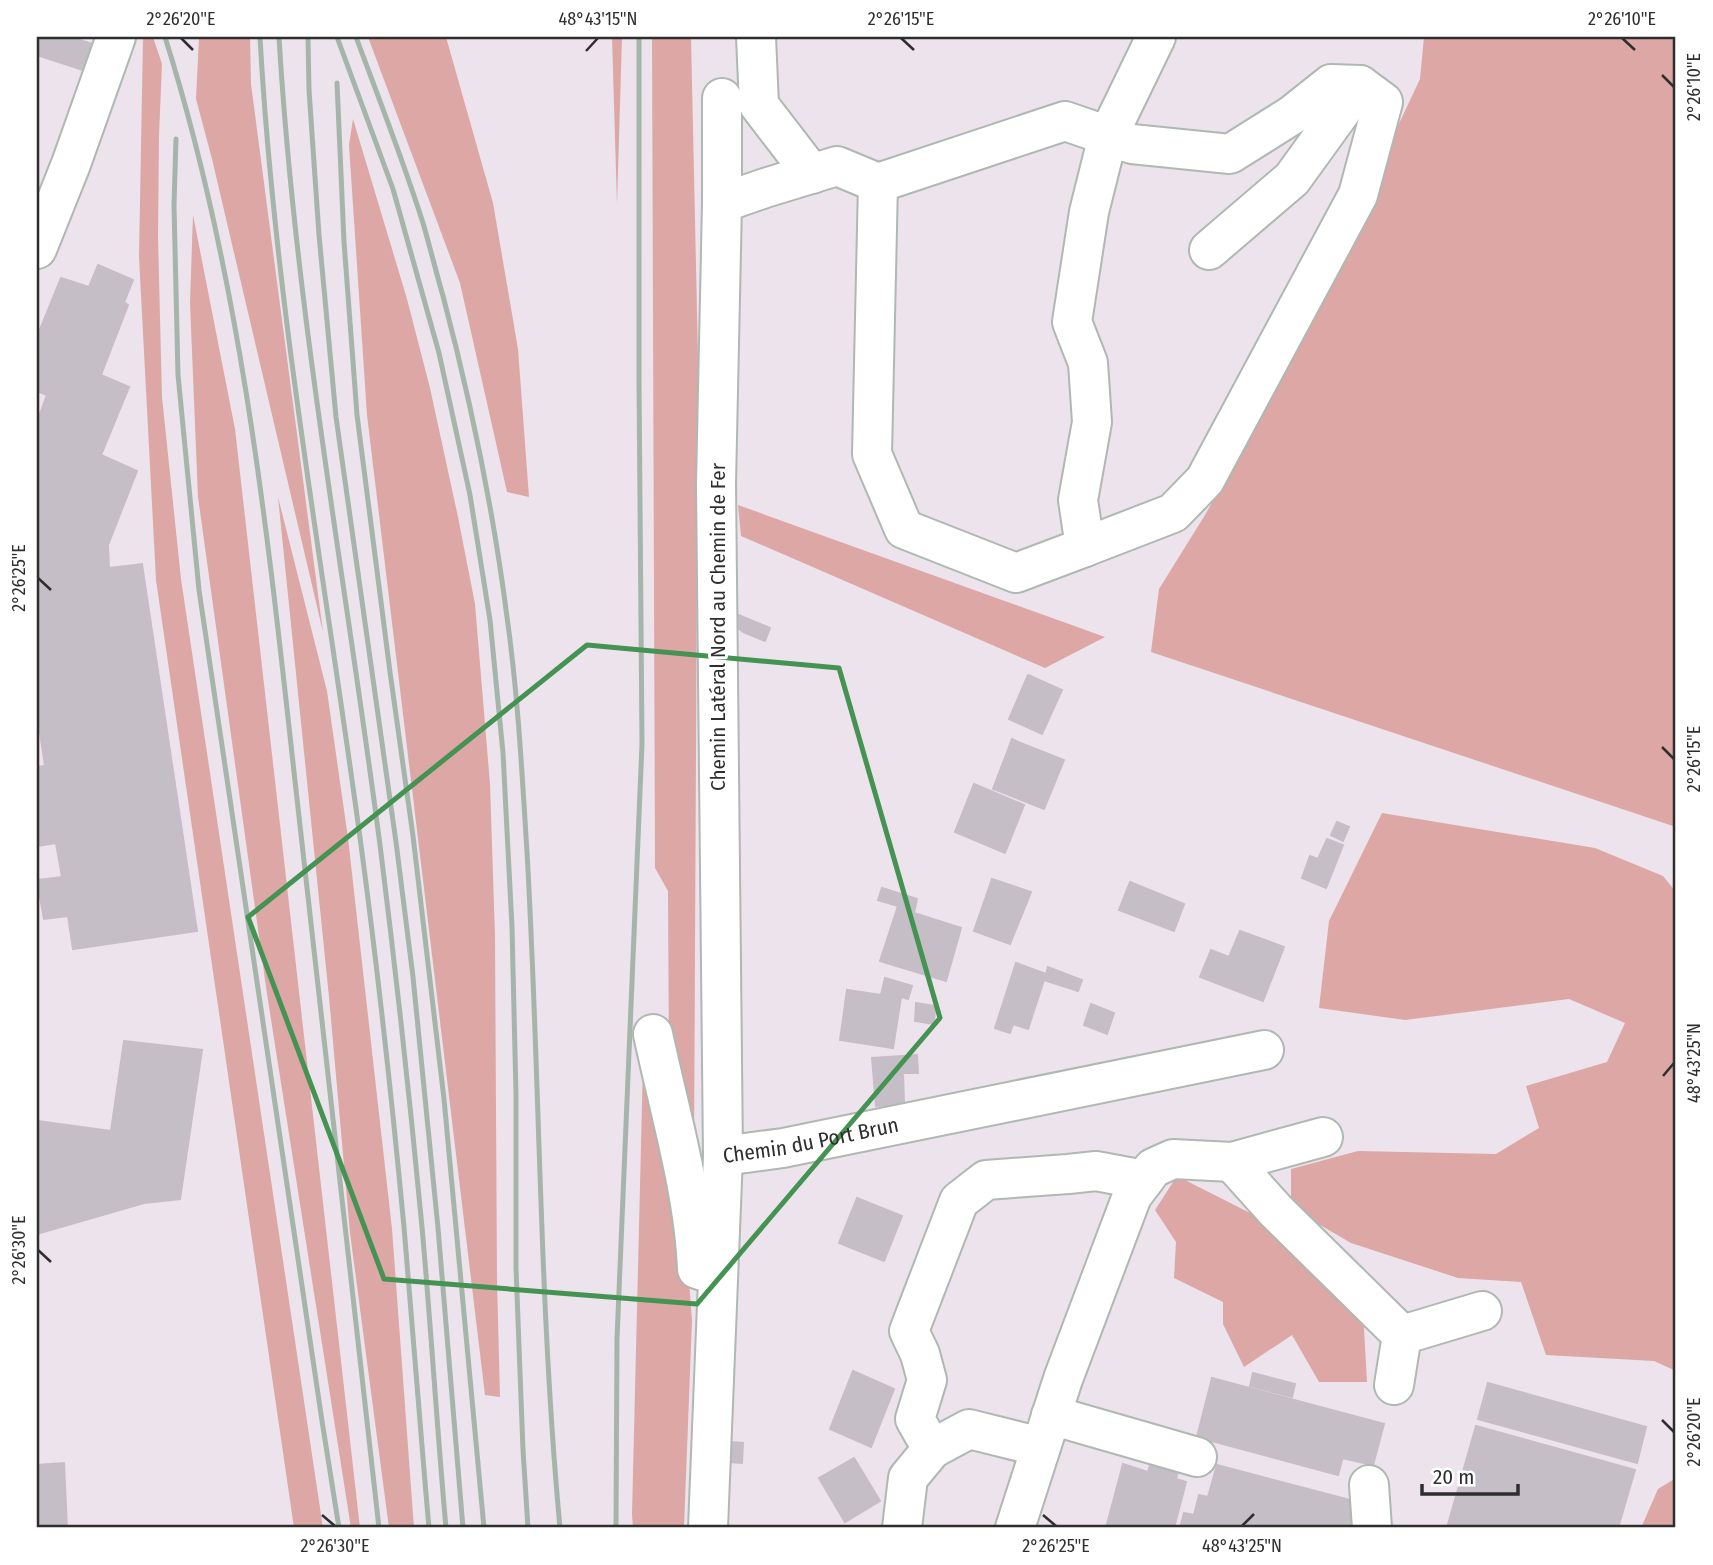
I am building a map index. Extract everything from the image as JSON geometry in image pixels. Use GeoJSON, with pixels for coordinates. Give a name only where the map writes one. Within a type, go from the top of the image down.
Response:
{"type":"FeatureCollection","features":[{"type":"Feature","properties":{"kind":"street"},"geometry":{"type":"LineString","coordinates":[[37,249],[71,164],[116,37]]}},
{"type":"Feature","properties":{"kind":"street"},"geometry":{"type":"LineString","coordinates":[[756,37],[759,105],[812,174]]}},
{"type":"Feature","properties":{"kind":"street"},"geometry":{"type":"LineString","coordinates":[[1085,547],[1078,500],[1092,422],[1088,363],[1072,323],[1089,212],[1108,136],[1156,37]]}},
{"type":"Feature","properties":{"kind":"street"},"geometry":{"type":"LineString","coordinates":[[722,202],[837,166],[878,183],[1065,121],[1132,144],[1230,154],[1292,115],[1331,84],[1360,85],[1383,102],[1358,195],[1205,480],[1173,513],[1016,573],[904,530],[872,454],[878,183]]}},
{"type":"Feature","properties":{"kind":"street"},"geometry":{"type":"LineString","coordinates":[[1209,250],[1292,179],[1360,85]]}},
{"type":"Feature","properties":{"kind":"street","name":"Chemin Latéral Nord au Chemin de Fer"},"geometry":{"type":"LineString","coordinates":[[722,98],[716,484],[723,1156]]}},
{"type":"Feature","properties":{"kind":"street"},"geometry":{"type":"LineString","coordinates":[[653,1034],[683,1170],[696,1241],[697,1269],[718,1278]]}},
{"type":"Feature","properties":{"kind":"street","name":"Chemin du Port Brun"},"geometry":{"type":"LineString","coordinates":[[708,1528],[723,1156],[783,1148],[1264,1050]]}},
{"type":"Feature","properties":{"kind":"street"},"geometry":{"type":"LineString","coordinates":[[1015,1528],[1063,1378],[1132,1196],[1153,1168],[1173,1159],[1232,1162],[1323,1138]]}},
{"type":"Feature","properties":{"kind":"street"},"geometry":{"type":"LineString","coordinates":[[1232,1162],[1276,1211],[1402,1335]]}},
{"type":"Feature","properties":{"kind":"street"},"geometry":{"type":"LineString","coordinates":[[932,1449],[915,1419],[927,1380],[920,1354],[909,1331],[959,1201],[986,1180],[1096,1171],[1144,1181]]}},
{"type":"Feature","properties":{"kind":"street"},"geometry":{"type":"LineString","coordinates":[[1402,1335],[1482,1311]]}},
{"type":"Feature","properties":{"kind":"street"},"geometry":{"type":"LineString","coordinates":[[1394,1385],[1402,1335]]}},
{"type":"Feature","properties":{"kind":"street"},"geometry":{"type":"LineString","coordinates":[[902,1528],[908,1478],[932,1449],[969,1429],[1046,1431],[1197,1457]]}},
{"type":"Feature","properties":{"kind":"street"},"geometry":{"type":"LineString","coordinates":[[1369,1485],[1372,1528]]}},
{"type":"Feature","properties":{"kind":"highlighted area"},"geometry":{"type":"Polygon","coordinates":[[[587,645],[839,668],[940,1018],[697,1304],[384,1279],[248,917],[587,645]]]}},
{"type":"Feature","properties":{"kind":"shaded area"},"geometry":{"type":"Polygon","coordinates":[[[143,37],[153,37],[162,64],[158,238],[162,397],[181,579],[323,1528],[294,1528],[156,580],[139,257],[143,37]]]}},
{"type":"Feature","properties":{"kind":"shaded area"},"geometry":{"type":"Polygon","coordinates":[[[189,37],[250,37],[251,84],[323,632],[196,99],[199,38],[189,37]]]}},
{"type":"Feature","properties":{"kind":"shaded area"},"geometry":{"type":"Polygon","coordinates":[[[368,37],[446,37],[493,203],[518,349],[529,497],[507,492],[460,283],[368,37]]]}},
{"type":"Feature","properties":{"kind":"shaded area"},"geometry":{"type":"Polygon","coordinates":[[[612,37],[622,37],[617,205],[612,37]]]}},
{"type":"Feature","properties":{"kind":"shaded area"},"geometry":{"type":"Polygon","coordinates":[[[652,37],[691,37],[698,357],[694,1150],[669,1065],[668,891],[655,868],[652,37]]]}},
{"type":"Feature","properties":{"kind":"shaded area"},"geometry":{"type":"Polygon","coordinates":[[[1424,37],[1676,37],[1676,827],[1151,652],[1159,589],[1205,515],[1266,406],[1420,79],[1424,37]]]}},
{"type":"Feature","properties":{"kind":"shaded area"},"geometry":{"type":"Polygon","coordinates":[[[353,119],[407,299],[430,388],[475,604],[490,784],[495,936],[500,1397],[485,1395],[367,415],[349,145],[353,119]]]}},
{"type":"Feature","properties":{"kind":"shaded area"},"geometry":{"type":"Polygon","coordinates":[[[193,215],[235,429],[360,1528],[351,1528],[267,994],[198,497],[190,303],[193,215]]]}},
{"type":"Feature","properties":{"kind":"shaded area"},"geometry":{"type":"Polygon","coordinates":[[[278,497],[327,691],[348,838],[392,1229],[414,1528],[389,1528],[350,1233],[278,497]]]}},
{"type":"Feature","properties":{"kind":"shaded area"},"geometry":{"type":"Polygon","coordinates":[[[738,505],[1105,637],[1045,668],[741,536],[738,505]]]}},
{"type":"Feature","properties":{"kind":"shaded area"},"geometry":{"type":"Polygon","coordinates":[[[1382,813],[1595,848],[1663,876],[1676,892],[1676,1371],[1654,1361],[1546,1355],[1521,1282],[1458,1278],[1351,1243],[1291,1208],[1291,1169],[1358,1151],[1496,1154],[1539,1128],[1526,1086],[1607,1062],[1625,1023],[1569,999],[1405,1020],[1319,1008],[1329,921],[1382,813]]]}},
{"type":"Feature","properties":{"kind":"shaded area"},"geometry":{"type":"Polygon","coordinates":[[[643,1063],[686,1242],[692,1320],[684,1528],[633,1528],[643,1063]]]}},
{"type":"Feature","properties":{"kind":"shaded area"},"geometry":{"type":"Polygon","coordinates":[[[1177,1176],[1256,1216],[1363,1311],[1367,1382],[1319,1382],[1292,1335],[1244,1367],[1223,1324],[1223,1302],[1174,1278],[1176,1242],[1155,1210],[1177,1176]]]}},
{"type":"Feature","properties":{"kind":"shaded area"},"geometry":{"type":"Polygon","coordinates":[[[1676,1478],[1676,1528],[1641,1528],[1658,1489],[1676,1478]]]}},
{"type":"Feature","properties":{"kind":"building"},"geometry":{"type":"Polygon","coordinates":[[[37,37],[70,37],[92,44],[83,70],[37,55],[37,37]]]}},
{"type":"Feature","properties":{"kind":"building"},"geometry":{"type":"Polygon","coordinates":[[[98,265],[133,280],[124,302],[128,305],[101,375],[129,387],[101,455],[137,471],[108,545],[109,568],[142,564],[197,931],[73,949],[68,916],[44,919],[37,880],[62,877],[56,843],[37,846],[37,767],[45,766],[37,712],[37,422],[47,395],[37,391],[37,359],[40,350],[37,348],[37,337],[61,278],[89,287],[98,265]]]}},
{"type":"Feature","properties":{"kind":"building"},"geometry":{"type":"Polygon","coordinates":[[[736,614],[770,628],[765,641],[743,632],[736,626],[736,614]]]}},
{"type":"Feature","properties":{"kind":"building"},"geometry":{"type":"Polygon","coordinates":[[[1028,675],[1062,690],[1042,734],[1009,719],[1028,675]]]}},
{"type":"Feature","properties":{"kind":"building"},"geometry":{"type":"Polygon","coordinates":[[[1012,739],[1023,744],[1004,793],[993,789],[1012,739]]]}},
{"type":"Feature","properties":{"kind":"building"},"geometry":{"type":"Polygon","coordinates":[[[1023,744],[1064,760],[1044,809],[1004,793],[1023,744]]]}},
{"type":"Feature","properties":{"kind":"building"},"geometry":{"type":"Polygon","coordinates":[[[974,784],[1024,805],[1005,853],[955,832],[974,784]]]}},
{"type":"Feature","properties":{"kind":"building"},"geometry":{"type":"Polygon","coordinates":[[[1337,822],[1349,827],[1343,841],[1331,835],[1337,822]]]}},
{"type":"Feature","properties":{"kind":"building"},"geometry":{"type":"Polygon","coordinates":[[[1327,839],[1343,845],[1326,888],[1302,878],[1310,856],[1318,859],[1327,839]]]}},
{"type":"Feature","properties":{"kind":"building"},"geometry":{"type":"Polygon","coordinates":[[[992,879],[1031,892],[1010,944],[974,931],[992,879]]]}},
{"type":"Feature","properties":{"kind":"building"},"geometry":{"type":"Polygon","coordinates":[[[1130,882],[1184,904],[1174,931],[1119,910],[1130,882]]]}},
{"type":"Feature","properties":{"kind":"building"},"geometry":{"type":"Polygon","coordinates":[[[882,888],[917,899],[914,913],[961,928],[946,981],[880,961],[898,906],[878,900],[882,888]]]}},
{"type":"Feature","properties":{"kind":"building"},"geometry":{"type":"Polygon","coordinates":[[[1240,931],[1284,947],[1263,1001],[1200,977],[1211,950],[1229,957],[1240,931]]]}},
{"type":"Feature","properties":{"kind":"building"},"geometry":{"type":"Polygon","coordinates":[[[1016,963],[1046,974],[1048,967],[1082,980],[1078,991],[1044,980],[1028,1029],[1013,1024],[1010,1033],[995,1028],[1016,963]]]}},
{"type":"Feature","properties":{"kind":"building"},"geometry":{"type":"Polygon","coordinates":[[[885,978],[912,986],[908,999],[901,997],[893,1048],[840,1040],[847,990],[881,995],[885,978]]]}},
{"type":"Feature","properties":{"kind":"building"},"geometry":{"type":"Polygon","coordinates":[[[916,1003],[935,1006],[934,1024],[915,1021],[916,1003]]]}},
{"type":"Feature","properties":{"kind":"building"},"geometry":{"type":"Polygon","coordinates":[[[1091,1004],[1114,1013],[1107,1034],[1084,1025],[1091,1004]]]}},
{"type":"Feature","properties":{"kind":"building"},"geometry":{"type":"Polygon","coordinates":[[[124,1041],[202,1050],[180,1199],[144,1203],[37,1234],[37,1121],[111,1131],[124,1041]]]}},
{"type":"Feature","properties":{"kind":"building"},"geometry":{"type":"Polygon","coordinates":[[[917,1055],[918,1073],[903,1073],[904,1104],[876,1106],[872,1058],[917,1055]]]}},
{"type":"Feature","properties":{"kind":"building"},"geometry":{"type":"Polygon","coordinates":[[[857,1198],[902,1216],[884,1261],[839,1243],[857,1198]]]}},
{"type":"Feature","properties":{"kind":"building"},"geometry":{"type":"Polygon","coordinates":[[[853,1371],[894,1389],[871,1447],[830,1429],[853,1371]]]}},
{"type":"Feature","properties":{"kind":"building"},"geometry":{"type":"Polygon","coordinates":[[[1253,1373],[1295,1384],[1292,1397],[1250,1386],[1253,1373]]]}},
{"type":"Feature","properties":{"kind":"building"},"geometry":{"type":"Polygon","coordinates":[[[1212,1378],[1354,1416],[1338,1475],[1197,1437],[1212,1378]]]}},
{"type":"Feature","properties":{"kind":"building"},"geometry":{"type":"Polygon","coordinates":[[[1488,1383],[1646,1427],[1637,1463],[1478,1419],[1488,1383]]]}},
{"type":"Feature","properties":{"kind":"building"},"geometry":{"type":"Polygon","coordinates":[[[1354,1416],[1384,1424],[1373,1465],[1342,1458],[1354,1416]]]}},
{"type":"Feature","properties":{"kind":"building"},"geometry":{"type":"Polygon","coordinates":[[[1476,1426],[1635,1470],[1618,1528],[1447,1528],[1476,1426]]]}},
{"type":"Feature","properties":{"kind":"building"},"geometry":{"type":"Polygon","coordinates":[[[731,1442],[743,1443],[742,1463],[729,1462],[731,1442]]]}},
{"type":"Feature","properties":{"kind":"building"},"geometry":{"type":"Polygon","coordinates":[[[854,1458],[880,1501],[845,1522],[819,1478],[854,1458]]]}},
{"type":"Feature","properties":{"kind":"building"},"geometry":{"type":"Polygon","coordinates":[[[1151,1462],[1180,1463],[1176,1479],[1186,1482],[1174,1528],[1106,1528],[1123,1464],[1148,1472],[1151,1462]]]}},
{"type":"Feature","properties":{"kind":"building"},"geometry":{"type":"Polygon","coordinates":[[[64,1463],[67,1528],[37,1528],[37,1465],[64,1463]]]}},
{"type":"Feature","properties":{"kind":"building"},"geometry":{"type":"Polygon","coordinates":[[[1217,1465],[1354,1501],[1355,1528],[1180,1528],[1184,1513],[1194,1515],[1199,1495],[1208,1497],[1217,1465]]]}},
{"type":"Feature","properties":{"kind":"railway"},"geometry":{"type":"LineString","coordinates":[[165,37],[192,129],[214,222],[233,316],[263,505],[379,1528]]}},
{"type":"Feature","properties":{"kind":"railway"},"geometry":{"type":"LineString","coordinates":[[260,37],[267,138],[289,341],[361,845],[384,1036],[404,1227],[429,1528]]}},
{"type":"Feature","properties":{"kind":"railway"},"geometry":{"type":"LineString","coordinates":[[279,37],[286,138],[309,341],[380,845],[408,1084],[446,1528]]}},
{"type":"Feature","properties":{"kind":"railway"},"geometry":{"type":"LineString","coordinates":[[308,37],[319,235],[336,417],[413,977],[438,1228],[463,1528]]}},
{"type":"Feature","properties":{"kind":"railway"},"geometry":{"type":"LineString","coordinates":[[337,37],[393,189],[439,353],[470,495],[490,620],[503,753],[512,927],[516,1268],[528,1528]]}},
{"type":"Feature","properties":{"kind":"railway"},"geometry":{"type":"LineString","coordinates":[[356,37],[415,199],[443,296],[480,455],[511,646],[527,852],[548,1359],[560,1528]]}},
{"type":"Feature","properties":{"kind":"railway"},"geometry":{"type":"LineString","coordinates":[[616,1528],[617,1339],[642,744],[639,37]]}},
{"type":"Feature","properties":{"kind":"railway"},"geometry":{"type":"LineString","coordinates":[[337,83],[344,242],[357,415],[413,836],[444,1099],[484,1528]]}},
{"type":"Feature","properties":{"kind":"railway"},"geometry":{"type":"LineString","coordinates":[[176,139],[174,205],[178,375],[199,590],[339,1528]]}}]}
